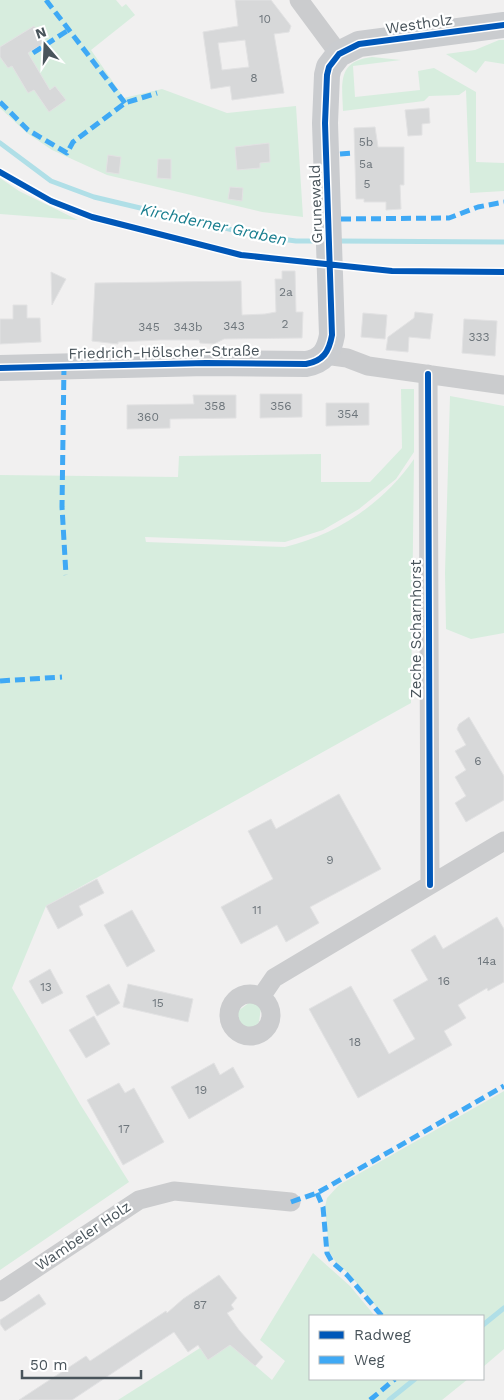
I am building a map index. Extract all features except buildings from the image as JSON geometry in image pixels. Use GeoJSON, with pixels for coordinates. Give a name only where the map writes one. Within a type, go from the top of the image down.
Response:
{"type":"FeatureCollection","features":[{"type":"Feature","properties":{"kind":"street"},"geometry":{"type":"LineString","coordinates":[[299,0],[339,54]]}},
{"type":"Feature","properties":{"kind":"street","name":"Westholz"},"geometry":{"type":"LineString","coordinates":[[339,54],[359,44],[504,25]]}},
{"type":"Feature","properties":{"kind":"street","name":"Grunewald"},"geometry":{"type":"LineString","coordinates":[[325,355],[329,350],[332,335],[326,88],[329,67],[339,54]]}},
{"type":"Feature","properties":{"kind":"street"},"geometry":{"type":"LineString","coordinates":[[325,355],[347,358],[368,366],[504,385]]}},
{"type":"Feature","properties":{"kind":"street","name":"Friedrich-Hölscher-Straße"},"geometry":{"type":"LineString","coordinates":[[0,368],[206,362],[306,364],[317,362],[325,355]]}},
{"type":"Feature","properties":{"kind":"street","name":"Zeche Scharnhorst"},"geometry":{"type":"LineString","coordinates":[[428,374],[430,885]]}},
{"type":"Feature","properties":{"kind":"street"},"geometry":{"type":"LineString","coordinates":[[261,997],[274,978],[504,841]]}},
{"type":"Feature","properties":{"kind":"street","name":"Wambeler Holz"},"geometry":{"type":"LineString","coordinates":[[0,1292],[138,1200],[174,1192],[291,1202]]}},
{"type":"Feature","properties":{"kind":"green space"},"geometry":{"type":"Polygon","coordinates":[[[0,0],[116,0],[122,7],[126,4],[135,15],[91,50],[124,98],[162,89],[227,113],[296,106],[303,217],[262,212],[107,175],[52,150],[27,133],[0,108],[0,0]]]}},
{"type":"Feature","properties":{"kind":"green space"},"geometry":{"type":"Polygon","coordinates":[[[499,40],[504,40],[504,64],[485,61],[476,73],[446,54],[475,50],[499,40]]]}},
{"type":"Feature","properties":{"kind":"green space"},"geometry":{"type":"Polygon","coordinates":[[[372,57],[401,60],[353,66],[355,97],[420,90],[418,71],[434,68],[476,92],[476,162],[504,163],[504,191],[470,193],[466,90],[459,95],[429,96],[424,101],[343,111],[342,91],[347,68],[361,59],[372,57]]]}},
{"type":"Feature","properties":{"kind":"green space"},"geometry":{"type":"Polygon","coordinates":[[[0,178],[19,191],[78,220],[0,214],[0,178]]]}},
{"type":"Feature","properties":{"kind":"green space"},"geometry":{"type":"Polygon","coordinates":[[[401,389],[414,389],[414,452],[396,479],[359,509],[323,530],[285,542],[145,537],[146,542],[285,547],[304,542],[340,525],[373,503],[402,475],[414,459],[411,703],[46,906],[12,988],[80,1104],[129,1182],[0,1270],[0,475],[178,477],[179,456],[321,454],[321,482],[370,482],[402,448],[401,389]]]}},
{"type":"Feature","properties":{"kind":"green space"},"geometry":{"type":"Polygon","coordinates":[[[450,396],[504,406],[504,633],[471,639],[446,629],[445,573],[450,396]]]}},
{"type":"Feature","properties":{"kind":"green space"},"geometry":{"type":"Polygon","coordinates":[[[254,999],[261,1008],[259,1022],[255,1027],[242,1027],[237,1020],[238,1011],[254,999]]]}},
{"type":"Feature","properties":{"kind":"green space"},"geometry":{"type":"Polygon","coordinates":[[[504,1091],[504,1349],[484,1366],[484,1315],[383,1315],[350,1275],[335,1261],[329,1251],[325,1207],[327,1198],[339,1185],[504,1091]]]}},
{"type":"Feature","properties":{"kind":"green space"},"geometry":{"type":"Polygon","coordinates":[[[313,1253],[350,1286],[374,1315],[309,1315],[309,1380],[467,1380],[442,1400],[118,1400],[200,1348],[230,1344],[272,1380],[285,1361],[260,1340],[313,1253]]]}},
{"type":"Feature","properties":{"kind":"waterway","name":"Kirchderner Graben"},"geometry":{"type":"LineString","coordinates":[[0,143],[51,181],[94,197],[258,236],[296,241],[322,241]]}},
{"type":"Feature","properties":{"kind":"waterway","name":"Kirchderner Graben"},"geometry":{"type":"LineString","coordinates":[[338,241],[504,242]]}},
{"type":"Feature","properties":{"kind":"waterway"},"geometry":{"type":"LineString","coordinates":[[484,1324],[504,1308]]}},
{"type":"Feature","properties":{"kind":"waterway"},"geometry":{"type":"LineString","coordinates":[[389,1400],[414,1380]]}},
{"type":"Feature","properties":{"kind":"marked path"},"geometry":{"type":"LineString","coordinates":[[46,0],[125,103]]}},
{"type":"Feature","properties":{"kind":"marked path"},"geometry":{"type":"LineString","coordinates":[[33,53],[70,29]]}},
{"type":"Feature","properties":{"kind":"marked path"},"geometry":{"type":"LineString","coordinates":[[0,102],[28,130],[67,153],[73,142],[125,103],[157,93]]}},
{"type":"Feature","properties":{"kind":"marked path"},"geometry":{"type":"LineString","coordinates":[[340,154],[353,153]]}},
{"type":"Feature","properties":{"kind":"marked path"},"geometry":{"type":"LineString","coordinates":[[341,219],[449,218],[478,207],[504,202]]}},
{"type":"Feature","properties":{"kind":"marked path"},"geometry":{"type":"LineString","coordinates":[[64,365],[62,507],[66,575]]}},
{"type":"Feature","properties":{"kind":"marked path"},"geometry":{"type":"LineString","coordinates":[[0,681],[62,677]]}},
{"type":"Feature","properties":{"kind":"marked path"},"geometry":{"type":"LineString","coordinates":[[291,1202],[317,1193],[504,1086]]}},
{"type":"Feature","properties":{"kind":"marked path"},"geometry":{"type":"LineString","coordinates":[[317,1193],[323,1207],[327,1253],[332,1262],[347,1275],[381,1315]]}},
{"type":"Feature","properties":{"kind":"marked path"},"geometry":{"type":"LineString","coordinates":[[370,1400],[394,1380]]}},
{"type":"Feature","properties":{"kind":"cycle path"},"geometry":{"type":"LineString","coordinates":[[0,368],[206,363],[306,364],[317,361],[327,351],[332,335],[325,123],[329,67],[339,54],[359,44],[504,25]]}},
{"type":"Feature","properties":{"kind":"cycle path"},"geometry":{"type":"LineString","coordinates":[[0,172],[51,201],[92,217],[241,255],[392,271],[504,272]]}},
{"type":"Feature","properties":{"kind":"cycle path"},"geometry":{"type":"LineString","coordinates":[[428,374],[430,885]]}}]}
